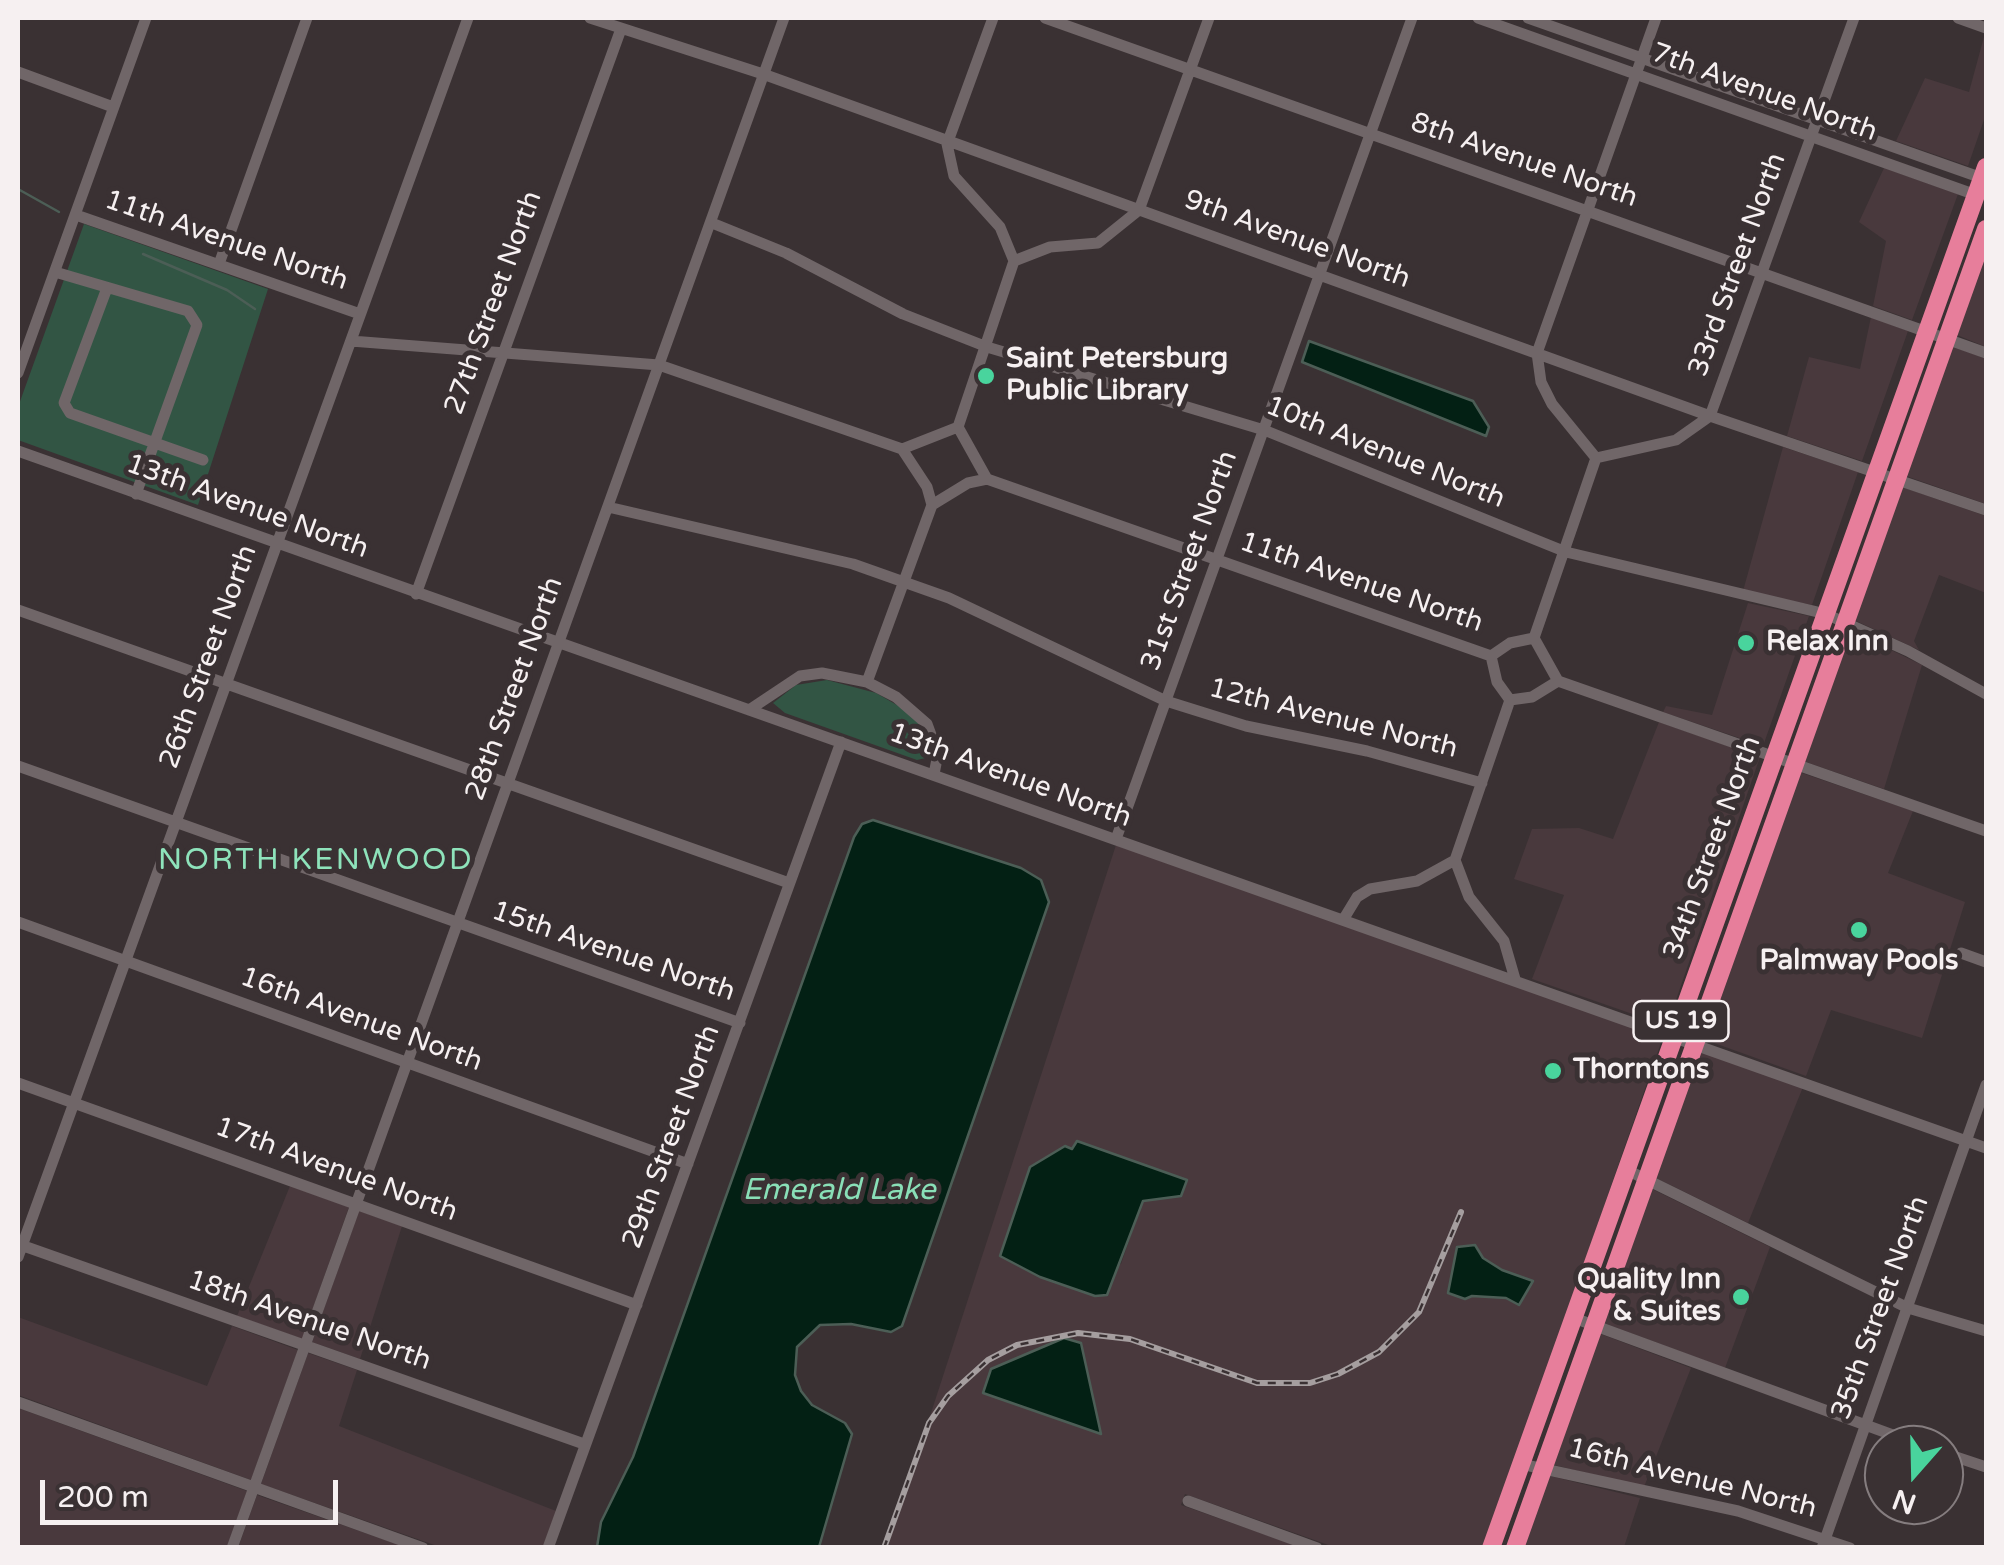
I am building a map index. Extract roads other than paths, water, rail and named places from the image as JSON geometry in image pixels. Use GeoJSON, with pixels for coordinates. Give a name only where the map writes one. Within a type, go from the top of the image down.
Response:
{"type":"FeatureCollection","features":[{"type":"Feature","properties":{"kind":"highway","name":"34th Street North"},"geometry":{"type":"LineString","coordinates":[[1491,1548],[1982,183]]}},
{"type":"Feature","properties":{"kind":"highway","name":"34th Street North"},"geometry":{"type":"LineString","coordinates":[[1515,1548],[1986,229]]}},
{"type":"Feature","properties":{"kind":"highway"},"geometry":{"type":"LineString","coordinates":[[1725,896],[1745,903]]}},
{"type":"Feature","properties":{"kind":"street"},"geometry":{"type":"LineString","coordinates":[[18,373],[146,18]]}},
{"type":"Feature","properties":{"kind":"street"},"geometry":{"type":"LineString","coordinates":[[219,264],[307,18]]}},
{"type":"Feature","properties":{"kind":"street","name":"26th Street North"},"geometry":{"type":"LineString","coordinates":[[19,1249],[468,18]]}},
{"type":"Feature","properties":{"kind":"street","name":"9th Avenue North"},"geometry":{"type":"LineString","coordinates":[[590,18],[763,74],[947,144],[1710,416],[1986,510]]}},
{"type":"Feature","properties":{"kind":"street","name":"28th Street North"},"geometry":{"type":"LineString","coordinates":[[232,1548],[784,18]]}},
{"type":"Feature","properties":{"kind":"street"},"geometry":{"type":"LineString","coordinates":[[902,449],[958,427],[1014,261],[1000,227],[954,176],[947,144],[993,18]]}},
{"type":"Feature","properties":{"kind":"street","name":"8th Avenue North"},"geometry":{"type":"LineString","coordinates":[[1045,18],[1986,353]]}},
{"type":"Feature","properties":{"kind":"street"},"geometry":{"type":"LineString","coordinates":[[1014,261],[1050,247],[1098,243],[1139,210],[1209,18]]}},
{"type":"Feature","properties":{"kind":"street","name":"31st Street North"},"geometry":{"type":"LineString","coordinates":[[1116,840],[1412,18]]}},
{"type":"Feature","properties":{"kind":"street","name":"7th Avenue North"},"geometry":{"type":"LineString","coordinates":[[1478,18],[1811,136],[1982,183]]}},
{"type":"Feature","properties":{"kind":"street","name":"7th Avenue North"},"geometry":{"type":"LineString","coordinates":[[1528,18],[1817,119],[1982,183]]}},
{"type":"Feature","properties":{"kind":"street"},"geometry":{"type":"LineString","coordinates":[[1596,458],[1546,393],[1537,354],[1656,18]]}},
{"type":"Feature","properties":{"kind":"street","name":"33rd Street North"},"geometry":{"type":"LineString","coordinates":[[1710,416],[1854,18]]}},
{"type":"Feature","properties":{"kind":"street"},"geometry":{"type":"LineString","coordinates":[[1958,18],[1986,28]]}},
{"type":"Feature","properties":{"kind":"street","name":"27th Street North"},"geometry":{"type":"LineString","coordinates":[[416,594],[621,29]]}},
{"type":"Feature","properties":{"kind":"street"},"geometry":{"type":"LineString","coordinates":[[18,72],[113,107]]}},
{"type":"Feature","properties":{"kind":"street","name":"11th Avenue North"},"geometry":{"type":"LineString","coordinates":[[76,215],[360,314]]}},
{"type":"Feature","properties":{"kind":"street","name":"10th Avenue North"},"geometry":{"type":"LineString","coordinates":[[712,222],[786,254],[903,314],[987,348],[1264,430],[1566,552],[1826,614],[1986,694]]}},
{"type":"Feature","properties":{"kind":"street"},"geometry":{"type":"LineString","coordinates":[[56,272],[188,311],[197,325],[136,494]]}},
{"type":"Feature","properties":{"kind":"street"},"geometry":{"type":"LineString","coordinates":[[106,288],[64,404],[70,413],[203,460]]}},
{"type":"Feature","properties":{"kind":"street"},"geometry":{"type":"LineString","coordinates":[[351,342],[658,365],[902,449],[927,487],[932,506],[867,682]]}},
{"type":"Feature","properties":{"kind":"street"},"geometry":{"type":"LineString","coordinates":[[1596,458],[1676,440],[1710,416]]}},
{"type":"Feature","properties":{"kind":"street"},"geometry":{"type":"LineString","coordinates":[[932,506],[968,483],[987,479],[958,427]]}},
{"type":"Feature","properties":{"kind":"street","name":"13th Avenue North"},"geometry":{"type":"LineString","coordinates":[[18,451],[557,645],[1676,1035],[1986,1148]]}},
{"type":"Feature","properties":{"kind":"street"},"geometry":{"type":"LineString","coordinates":[[1596,458],[1534,638],[1558,681],[1986,831]]}},
{"type":"Feature","properties":{"kind":"street","name":"11th Avenue North"},"geometry":{"type":"LineString","coordinates":[[987,479],[1491,656]]}},
{"type":"Feature","properties":{"kind":"street","name":"12th Avenue North"},"geometry":{"type":"LineString","coordinates":[[608,507],[788,547],[904,581],[1166,700],[1246,726],[1367,751],[1482,783]]}},
{"type":"Feature","properties":{"kind":"street"},"geometry":{"type":"LineString","coordinates":[[18,610],[789,883]]}},
{"type":"Feature","properties":{"kind":"street"},"geometry":{"type":"LineString","coordinates":[[1510,700],[1497,682],[1491,656],[1510,643],[1534,638]]}},
{"type":"Feature","properties":{"kind":"street"},"geometry":{"type":"LineString","coordinates":[[748,710],[800,676],[822,673],[867,682],[896,697],[927,724],[938,754],[934,774]]}},
{"type":"Feature","properties":{"kind":"street"},"geometry":{"type":"LineString","coordinates":[[1510,700],[1532,697],[1558,681]]}},
{"type":"Feature","properties":{"kind":"street"},"geometry":{"type":"LineString","coordinates":[[1343,920],[1357,896],[1370,889],[1416,881],[1454,860],[1510,700]]}},
{"type":"Feature","properties":{"kind":"street","name":"29th Street North"},"geometry":{"type":"LineString","coordinates":[[548,1548],[841,742]]}},
{"type":"Feature","properties":{"kind":"street","name":"15th Avenue North"},"geometry":{"type":"LineString","coordinates":[[18,766],[740,1023]]}},
{"type":"Feature","properties":{"kind":"street"},"geometry":{"type":"LineString","coordinates":[[1454,860],[1469,897],[1504,941],[1515,979]]}},
{"type":"Feature","properties":{"kind":"street","name":"16th Avenue North"},"geometry":{"type":"LineString","coordinates":[[18,922],[688,1164]]}},
{"type":"Feature","properties":{"kind":"street"},"geometry":{"type":"LineString","coordinates":[[1961,953],[1986,962]]}},
{"type":"Feature","properties":{"kind":"street","name":"17th Avenue North"},"geometry":{"type":"LineString","coordinates":[[18,1084],[637,1305]]}},
{"type":"Feature","properties":{"kind":"street","name":"35th Street North"},"geometry":{"type":"LineString","coordinates":[[1867,1425],[1986,1085]]}},
{"type":"Feature","properties":{"kind":"street"},"geometry":{"type":"LineString","coordinates":[[1627,1170],[1908,1308],[1986,1332]]}},
{"type":"Feature","properties":{"kind":"street","name":"18th Avenue North"},"geometry":{"type":"LineString","coordinates":[[19,1249],[584,1444]]}},
{"type":"Feature","properties":{"kind":"street"},"geometry":{"type":"LineString","coordinates":[[1574,1318],[1864,1426]]}},
{"type":"Feature","properties":{"kind":"street"},"geometry":{"type":"LineString","coordinates":[[18,1402],[422,1548]]}},
{"type":"Feature","properties":{"kind":"street","name":"35th Street North"},"geometry":{"type":"LineString","coordinates":[[1824,1542],[1864,1432]]}},
{"type":"Feature","properties":{"kind":"street","name":"16th Avenue North"},"geometry":{"type":"LineString","coordinates":[[1522,1464],[1738,1511],[1850,1548]]}},
{"type":"Feature","properties":{"kind":"street"},"geometry":{"type":"LineString","coordinates":[[1188,1501],[1317,1548]]}},
{"type":"Feature","properties":{"kind":"water"},"geometry":{"type":"Polygon","coordinates":[[[1309,341],[1473,401],[1489,427],[1486,436],[1302,362],[1309,341]]]}},
{"type":"Feature","properties":{"kind":"water","name":"Emerald Lake"},"geometry":{"type":"Polygon","coordinates":[[[873,820],[1021,868],[1041,880],[1049,902],[902,1326],[891,1332],[851,1324],[820,1325],[797,1347],[795,1375],[801,1391],[812,1405],[845,1423],[852,1434],[819,1547],[597,1547],[601,1522],[633,1457],[854,837],[862,824],[873,820]]]}},
{"type":"Feature","properties":{"kind":"water"},"geometry":{"type":"Polygon","coordinates":[[[1077,1141],[1187,1180],[1181,1196],[1143,1201],[1107,1295],[1095,1296],[1040,1277],[1000,1256],[1030,1167],[1065,1146],[1072,1149],[1077,1141]]]}},
{"type":"Feature","properties":{"kind":"water"},"geometry":{"type":"Polygon","coordinates":[[[1475,1245],[1483,1258],[1502,1270],[1533,1281],[1519,1305],[1506,1298],[1465,1299],[1448,1293],[1457,1247],[1475,1245]]]}},
{"type":"Feature","properties":{"kind":"water"},"geometry":{"type":"Polygon","coordinates":[[[1064,1338],[1081,1343],[1101,1434],[983,1393],[991,1369],[1064,1338]]]}},
{"type":"Feature","properties":{"kind":"waterway"},"geometry":{"type":"LineString","coordinates":[[18,189],[59,212]]}},
{"type":"Feature","properties":{"kind":"waterway"},"geometry":{"type":"LineString","coordinates":[[143,254],[227,290],[255,309]]}},
{"type":"Feature","properties":{"kind":"railway"},"geometry":{"type":"LineString","coordinates":[[884,1548],[929,1423],[948,1396],[988,1360],[1017,1345],[1078,1333],[1130,1339],[1257,1383],[1310,1383],[1338,1374],[1379,1352],[1419,1312],[1461,1212]]}},
{"type":"Feature","properties":{"kind":"place","name":"Saint Petersburg Public Library"},"geometry":{"type":"Point","coordinates":[986,376]}},
{"type":"Feature","properties":{"kind":"place","name":"Relax Inn"},"geometry":{"type":"Point","coordinates":[1746,643]}},
{"type":"Feature","properties":{"kind":"place","name":"Palmway Pools"},"geometry":{"type":"Point","coordinates":[1859,930]}},
{"type":"Feature","properties":{"kind":"place","name":"Thorntons"},"geometry":{"type":"Point","coordinates":[1553,1071]}},
{"type":"Feature","properties":{"kind":"place","name":"Quality Inn & Suites"},"geometry":{"type":"Point","coordinates":[1741,1297]}},
{"type":"Feature","properties":{"kind":"district","name":"NORTH KENWOOD"},"geometry":{"type":"Point","coordinates":[316,861]}}]}
